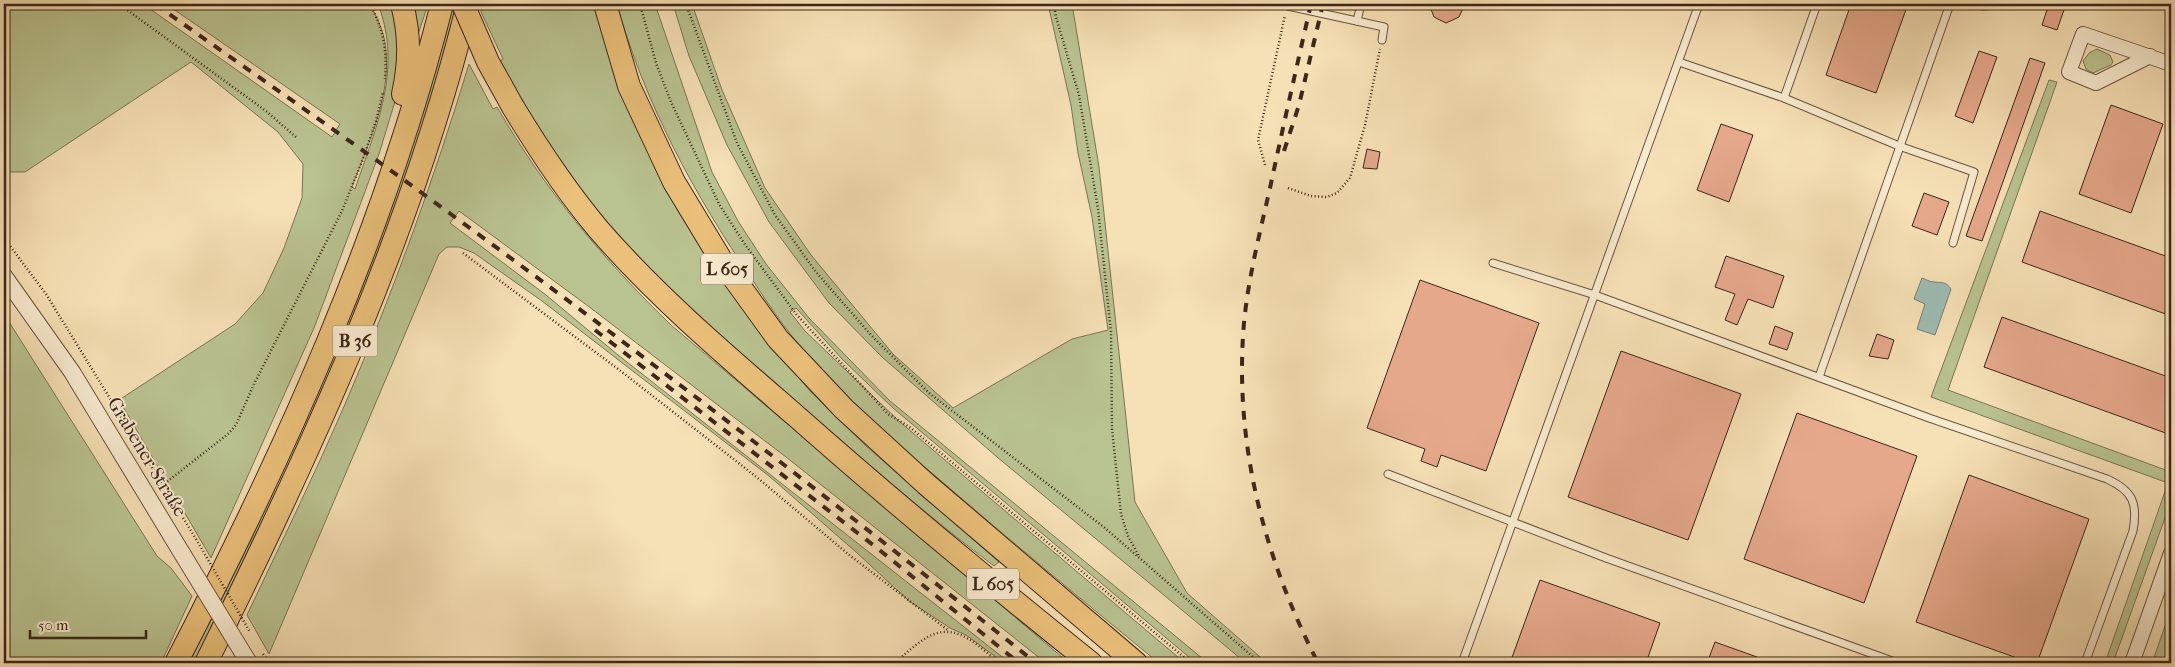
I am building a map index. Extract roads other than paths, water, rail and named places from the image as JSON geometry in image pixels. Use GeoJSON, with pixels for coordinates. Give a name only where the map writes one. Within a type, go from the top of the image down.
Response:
{"type":"FeatureCollection","features":[{"type":"Feature","properties":{"kind":"highway"},"geometry":{"type":"LineString","coordinates":[[363,251],[369,206],[407,74],[409,38],[402,4]]}},
{"type":"Feature","properties":{"kind":"highway","name":"B 36"},"geometry":{"type":"LineString","coordinates":[[176,663],[266,480],[308,388],[363,251],[402,143],[442,4]]}},
{"type":"Feature","properties":{"kind":"highway","name":"L 605"},"geometry":{"type":"LineString","coordinates":[[463,4],[488,62],[546,160],[599,229],[633,267],[690,324],[900,508],[1091,663]]}},
{"type":"Feature","properties":{"kind":"highway","name":"B 36"},"geometry":{"type":"LineString","coordinates":[[206,663],[273,529],[342,374],[379,283],[423,161],[468,4]]}},
{"type":"Feature","properties":{"kind":"highway","name":"L 605"},"geometry":{"type":"LineString","coordinates":[[605,4],[628,86],[674,182],[722,263],[778,339],[844,409],[920,478],[1136,663]]}},
{"type":"Feature","properties":{"kind":"street"},"geometry":{"type":"LineString","coordinates":[[2150,56],[2096,83],[2069,72],[2083,34],[2150,56],[2171,64]]}},
{"type":"Feature","properties":{"kind":"street","name":"Grabener Straße"},"geometry":{"type":"LineString","coordinates":[[4,276],[72,372],[249,663]]}},
{"type":"Feature","properties":{"kind":"street"},"geometry":{"type":"LineString","coordinates":[[2132,663],[2171,553]]}},
{"type":"Feature","properties":{"kind":"lane"},"geometry":{"type":"LineString","coordinates":[[1358,21],[1361,4]]}},
{"type":"Feature","properties":{"kind":"lane"},"geometry":{"type":"LineString","coordinates":[[1462,663],[1699,4]]}},
{"type":"Feature","properties":{"kind":"lane"},"geometry":{"type":"LineString","coordinates":[[1784,98],[1817,4]]}},
{"type":"Feature","properties":{"kind":"lane"},"geometry":{"type":"LineString","coordinates":[[1819,377],[1950,4]]}},
{"type":"Feature","properties":{"kind":"lane"},"geometry":{"type":"LineString","coordinates":[[1972,4],[1983,6],[2008,4]]}},
{"type":"Feature","properties":{"kind":"lane"},"geometry":{"type":"LineString","coordinates":[[1288,5],[1384,27],[1382,40]]}},
{"type":"Feature","properties":{"kind":"lane"},"geometry":{"type":"LineString","coordinates":[[1679,62],[1784,98],[1899,146],[1974,172],[1953,243]]}},
{"type":"Feature","properties":{"kind":"lane"},"geometry":{"type":"LineString","coordinates":[[1493,263],[1595,295],[2122,486],[2132,498],[2136,513],[2133,531],[2085,663]]}},
{"type":"Feature","properties":{"kind":"lane"},"geometry":{"type":"LineString","coordinates":[[1388,474],[1606,558],[1898,663]]}},
{"type":"Feature","properties":{"kind":"water"},"geometry":{"type":"Polygon","coordinates":[[[1922,278],[1931,282],[1944,283],[1951,289],[1935,335],[1917,329],[1925,304],[1914,299],[1922,278]]]}},
{"type":"Feature","properties":{"kind":"railway"},"geometry":{"type":"LineString","coordinates":[[155,4],[415,188],[674,380],[1036,663]]}},
{"type":"Feature","properties":{"kind":"railway"},"geometry":{"type":"LineString","coordinates":[[1311,4],[1250,280],[1243,336],[1242,379],[1244,422],[1258,505],[1283,585],[1318,663]]}},
{"type":"Feature","properties":{"kind":"railway"},"geometry":{"type":"LineString","coordinates":[[1284,151],[1299,105],[1323,4]]}},
{"type":"Feature","properties":{"kind":"railway"},"geometry":{"type":"LineString","coordinates":[[595,330],[877,548],[1019,663]]}}]}
